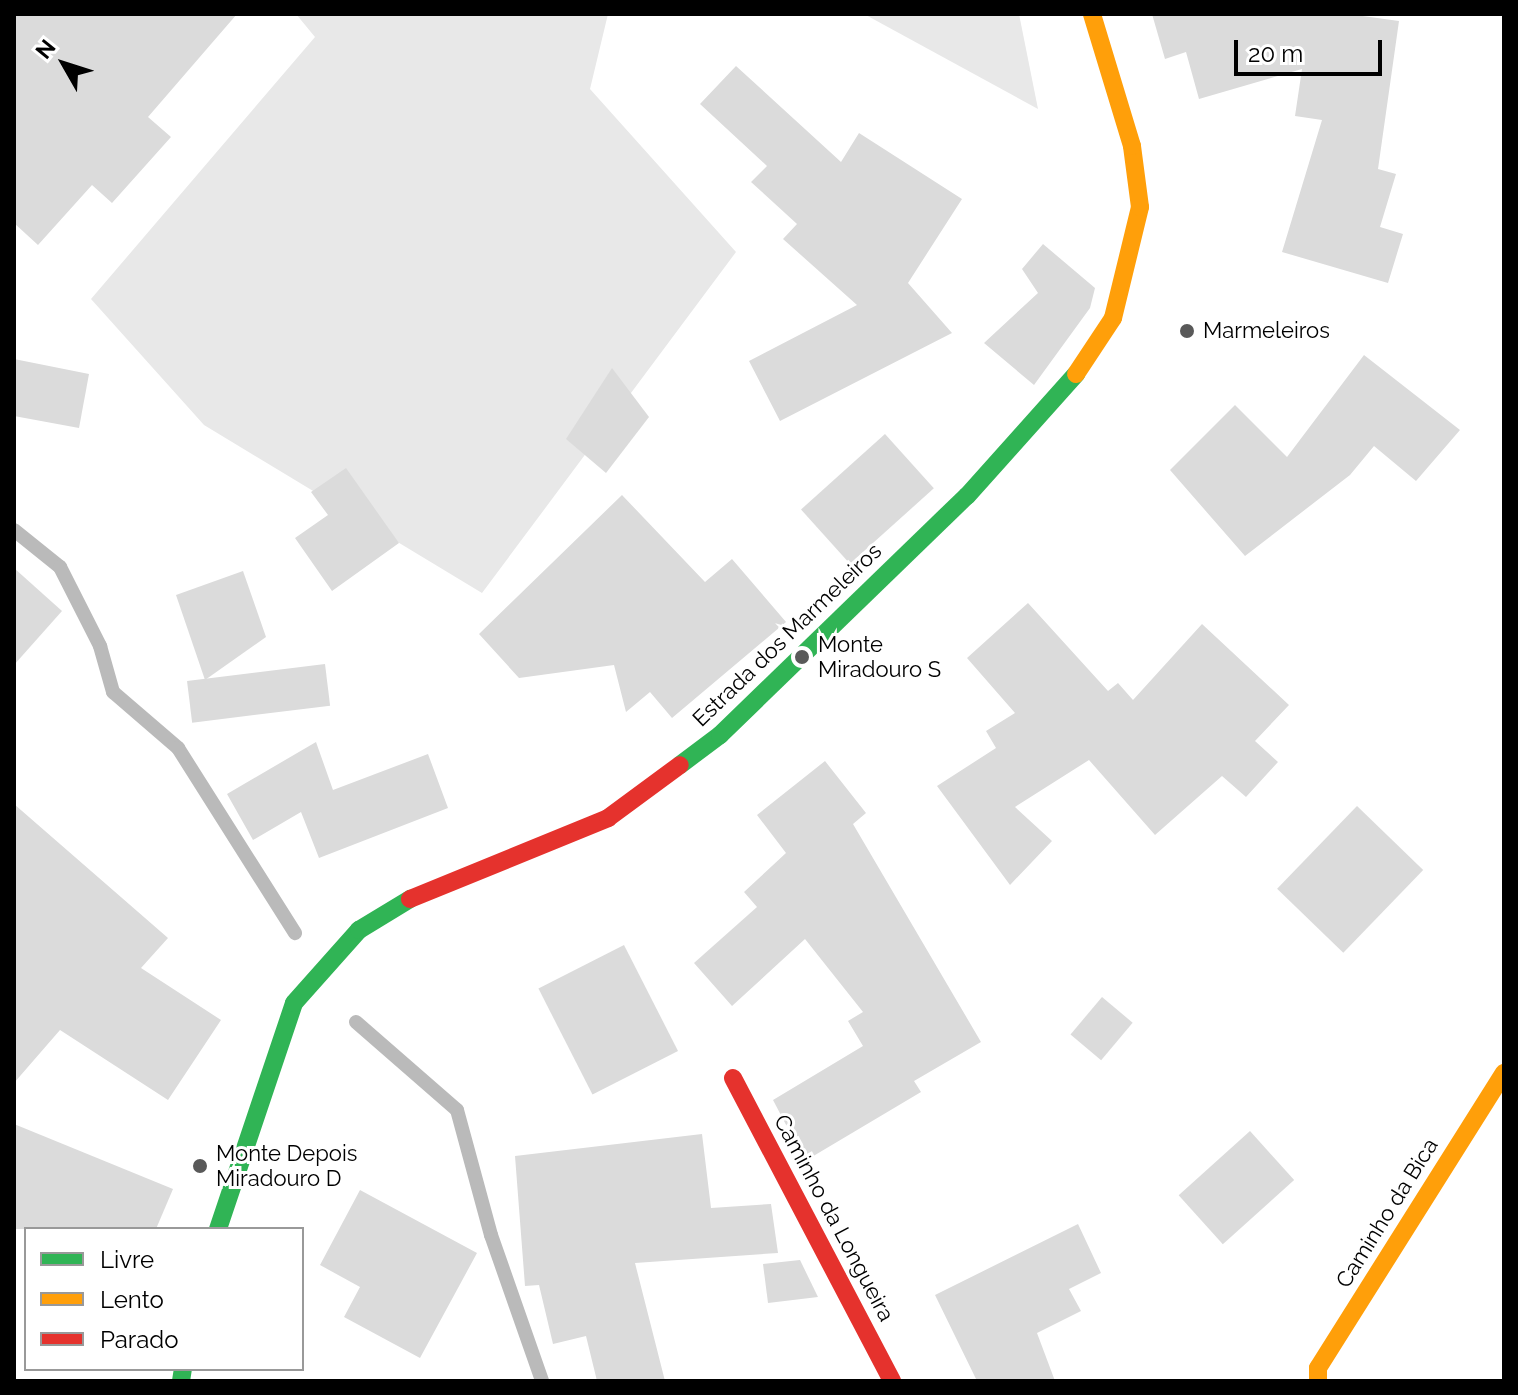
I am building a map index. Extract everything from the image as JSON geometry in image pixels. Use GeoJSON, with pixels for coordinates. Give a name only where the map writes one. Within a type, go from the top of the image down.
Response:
{"type":"FeatureCollection","features":[{"type":"Feature","properties":{"kind":"main road","name":"Estrada dos Marmeleiros"},"geometry":{"type":"LineString","coordinates":[[219,1227],[294,1003],[359,930],[424,890],[608,818],[720,735],[967,496],[1071,381],[1113,318],[1140,207],[1132,146],[1092,14]]}},
{"type":"Feature","properties":{"kind":"main road","name":"Caminho da Bica"},"geometry":{"type":"LineString","coordinates":[[1318,1381],[1318,1368],[1504,1073]]}},
{"type":"Feature","properties":{"kind":"main road","name":"Caminho da Longueira"},"geometry":{"type":"LineString","coordinates":[[733,1078],[892,1381]]}},
{"type":"Feature","properties":{"kind":"shaded area"},"geometry":{"type":"Polygon","coordinates":[[[296,14],[608,14],[590,89],[736,252],[482,593],[204,425],[91,299],[315,37],[296,14]]]}},
{"type":"Feature","properties":{"kind":"shaded area"},"geometry":{"type":"Polygon","coordinates":[[[864,14],[1019,14],[1038,109],[864,14]]]}},
{"type":"Feature","properties":{"kind":"building"},"geometry":{"type":"Polygon","coordinates":[[[14,14],[237,14],[148,117],[171,137],[112,203],[92,185],[38,245],[14,223],[14,14]]]}},
{"type":"Feature","properties":{"kind":"building"},"geometry":{"type":"Polygon","coordinates":[[[1152,14],[1348,14],[1399,21],[1378,169],[1396,174],[1380,227],[1403,234],[1388,283],[1282,252],[1322,120],[1295,116],[1302,69],[1199,99],[1186,52],[1165,59],[1152,14]]]}},
{"type":"Feature","properties":{"kind":"building"},"geometry":{"type":"Polygon","coordinates":[[[736,66],[841,162],[859,133],[962,199],[908,283],[952,333],[780,421],[749,361],[857,305],[783,239],[797,224],[751,182],[767,166],[700,104],[736,66]]]}},
{"type":"Feature","properties":{"kind":"building"},"geometry":{"type":"Polygon","coordinates":[[[1043,244],[1095,288],[1090,308],[1034,385],[984,343],[1038,293],[1022,269],[1043,244]]]}},
{"type":"Feature","properties":{"kind":"building"},"geometry":{"type":"Polygon","coordinates":[[[1364,355],[1460,430],[1416,481],[1374,446],[1350,475],[1245,556],[1170,470],[1235,405],[1287,457],[1364,355]]]}},
{"type":"Feature","properties":{"kind":"building"},"geometry":{"type":"Polygon","coordinates":[[[14,359],[89,374],[79,428],[14,416],[14,359]]]}},
{"type":"Feature","properties":{"kind":"building"},"geometry":{"type":"Polygon","coordinates":[[[612,368],[649,417],[606,473],[566,439],[612,368]]]}},
{"type":"Feature","properties":{"kind":"building"},"geometry":{"type":"Polygon","coordinates":[[[885,434],[934,488],[850,564],[801,510],[885,434]]]}},
{"type":"Feature","properties":{"kind":"building"},"geometry":{"type":"Polygon","coordinates":[[[346,468],[399,543],[332,591],[295,538],[328,515],[311,492],[346,468]]]}},
{"type":"Feature","properties":{"kind":"building"},"geometry":{"type":"Polygon","coordinates":[[[622,495],[705,582],[732,559],[786,622],[672,718],[650,692],[626,712],[614,665],[519,678],[479,634],[622,495]]]}},
{"type":"Feature","properties":{"kind":"building"},"geometry":{"type":"Polygon","coordinates":[[[14,568],[62,611],[14,665],[14,568]]]}},
{"type":"Feature","properties":{"kind":"building"},"geometry":{"type":"Polygon","coordinates":[[[243,571],[266,637],[205,680],[176,595],[243,571]]]}},
{"type":"Feature","properties":{"kind":"building"},"geometry":{"type":"Polygon","coordinates":[[[1028,603],[1108,691],[1118,683],[1133,700],[1202,624],[1289,705],[1255,741],[1278,762],[1246,797],[1222,776],[1155,835],[1089,760],[1015,807],[1052,841],[1010,885],[937,786],[996,748],[986,731],[1015,713],[967,658],[1028,603]]]}},
{"type":"Feature","properties":{"kind":"building"},"geometry":{"type":"Polygon","coordinates":[[[325,664],[330,706],[192,723],[187,681],[325,664]]]}},
{"type":"Feature","properties":{"kind":"building"},"geometry":{"type":"Polygon","coordinates":[[[316,742],[333,790],[428,754],[448,808],[319,858],[301,812],[253,840],[227,794],[316,742]]]}},
{"type":"Feature","properties":{"kind":"building"},"geometry":{"type":"Polygon","coordinates":[[[825,761],[866,813],[853,824],[981,1042],[914,1081],[921,1092],[805,1161],[773,1100],[863,1046],[848,1021],[863,1012],[805,939],[732,1006],[694,963],[757,907],[744,892],[786,853],[757,815],[825,761]]]}},
{"type":"Feature","properties":{"kind":"building"},"geometry":{"type":"Polygon","coordinates":[[[14,804],[168,938],[141,968],[221,1020],[168,1100],[60,1030],[14,1083],[14,804]]]}},
{"type":"Feature","properties":{"kind":"building"},"geometry":{"type":"Polygon","coordinates":[[[1357,806],[1423,870],[1343,953],[1277,889],[1357,806]]]}},
{"type":"Feature","properties":{"kind":"building"},"geometry":{"type":"Polygon","coordinates":[[[624,945],[678,1051],[592,1095],[538,989],[624,945]]]}},
{"type":"Feature","properties":{"kind":"building"},"geometry":{"type":"Polygon","coordinates":[[[1102,997],[1133,1023],[1101,1060],[1071,1035],[1102,997]]]}},
{"type":"Feature","properties":{"kind":"building"},"geometry":{"type":"Polygon","coordinates":[[[14,1124],[173,1189],[157,1227],[14,1229],[14,1124]]]}},
{"type":"Feature","properties":{"kind":"building"},"geometry":{"type":"Polygon","coordinates":[[[1250,1131],[1294,1180],[1223,1244],[1179,1195],[1250,1131]]]}},
{"type":"Feature","properties":{"kind":"building"},"geometry":{"type":"Polygon","coordinates":[[[702,1134],[711,1208],[771,1204],[778,1253],[635,1263],[665,1381],[597,1381],[586,1336],[553,1344],[539,1285],[525,1286],[515,1156],[702,1134]]]}},
{"type":"Feature","properties":{"kind":"building"},"geometry":{"type":"Polygon","coordinates":[[[360,1190],[477,1253],[420,1358],[344,1317],[360,1287],[320,1265],[360,1190]]]}},
{"type":"Feature","properties":{"kind":"building"},"geometry":{"type":"Polygon","coordinates":[[[1078,1224],[1101,1273],[1069,1289],[1081,1311],[1037,1333],[1055,1381],[977,1381],[935,1295],[1078,1224]]]}},
{"type":"Feature","properties":{"kind":"building"},"geometry":{"type":"Polygon","coordinates":[[[800,1260],[818,1297],[768,1303],[763,1264],[800,1260]]]}},
{"type":"Feature","properties":{"kind":"waterway"},"geometry":{"type":"LineString","coordinates":[[14,530],[60,567],[100,646],[113,692],[178,748],[295,933]]}},
{"type":"Feature","properties":{"kind":"waterway"},"geometry":{"type":"LineString","coordinates":[[356,1022],[457,1110],[491,1235],[542,1381]]}},
{"type":"Feature","properties":{"kind":"traffic: fast"},"geometry":{"type":"LineString","coordinates":[[680,765],[720,735],[967,496],[1076,374]]}},
{"type":"Feature","properties":{"kind":"traffic: fast"},"geometry":{"type":"LineString","coordinates":[[219,1227],[294,1003],[359,930],[410,899]]}},
{"type":"Feature","properties":{"kind":"traffic: fast"},"geometry":{"type":"LineString","coordinates":[[181,1381],[183,1371]]}},
{"type":"Feature","properties":{"kind":"traffic: slow"},"geometry":{"type":"LineString","coordinates":[[1076,374],[1113,318],[1140,207],[1132,146],[1092,14]]}},
{"type":"Feature","properties":{"kind":"traffic: slow"},"geometry":{"type":"LineString","coordinates":[[1318,1381],[1318,1368],[1504,1073]]}},
{"type":"Feature","properties":{"kind":"traffic: jam"},"geometry":{"type":"LineString","coordinates":[[410,899],[608,818],[680,765]]}},
{"type":"Feature","properties":{"kind":"traffic: jam"},"geometry":{"type":"LineString","coordinates":[[733,1078],[892,1381]]}},
{"type":"Feature","properties":{"kind":"place","name":"Marmeleiros"},"geometry":{"type":"Point","coordinates":[1187,331]}},
{"type":"Feature","properties":{"kind":"place","name":"Monte Miradouro S"},"geometry":{"type":"Point","coordinates":[802,657]}},
{"type":"Feature","properties":{"kind":"place","name":"Monte Depois Miradouro D"},"geometry":{"type":"Point","coordinates":[200,1166]}}]}
